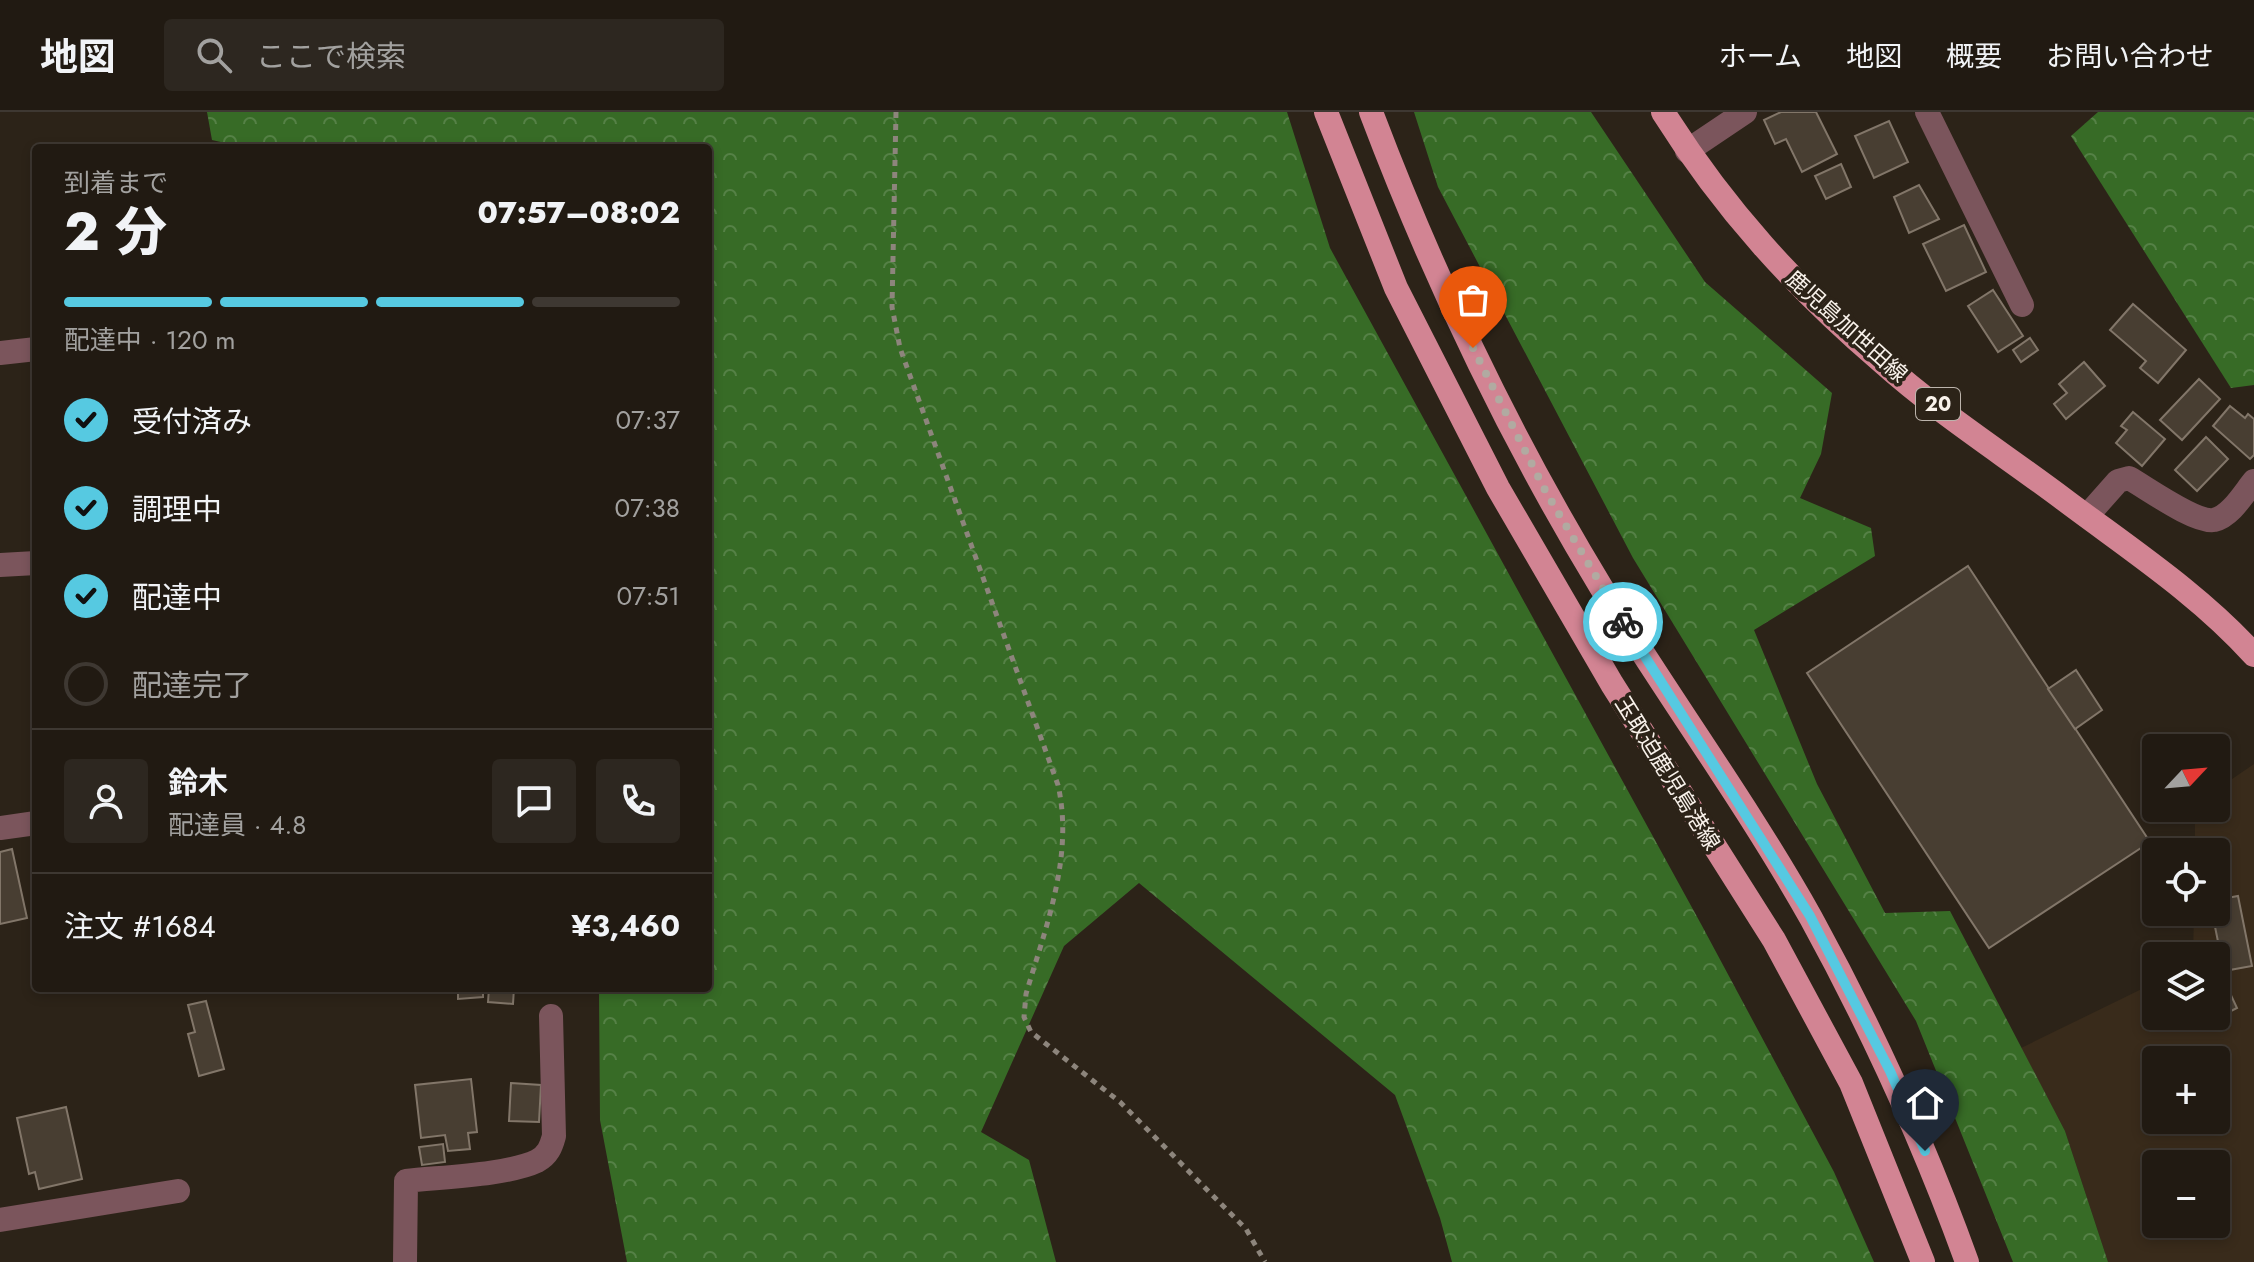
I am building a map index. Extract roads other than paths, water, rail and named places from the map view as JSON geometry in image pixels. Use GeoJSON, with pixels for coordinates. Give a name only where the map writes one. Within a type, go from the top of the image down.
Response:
{"type":"FeatureCollection","features":[{"type":"Feature","properties":{"kind":"main road","name":"玉取迫鹿児島港線"},"geometry":{"type":"LineString","coordinates":[[1326,112],[1396,288],[1498,488],[1612,684],[1774,940],[1851,1083],[1887,1165],[1923,1262]]}},
{"type":"Feature","properties":{"kind":"main road","name":"玉取迫鹿児島港線"},"geometry":{"type":"LineString","coordinates":[[1371,112],[1409,212],[1546,492],[1610,600],[1810,916],[1890,1071],[1937,1178],[1967,1262]]}},
{"type":"Feature","properties":{"kind":"main road","name":"鹿児島加世田線"},"geometry":{"type":"LineString","coordinates":[[1663,112],[1703,176],[1770,256],[1883,364],[2087,516],[2232,630],[2254,655]]}},
{"type":"Feature","properties":{"kind":"street"},"geometry":{"type":"LineString","coordinates":[[1687,151],[1745,112]]}},
{"type":"Feature","properties":{"kind":"street"},"geometry":{"type":"LineString","coordinates":[[1927,112],[2022,305]]}},
{"type":"Feature","properties":{"kind":"street"},"geometry":{"type":"LineString","coordinates":[[0,353],[32,349]]}},
{"type":"Feature","properties":{"kind":"street"},"geometry":{"type":"LineString","coordinates":[[2087,516],[2118,481],[2129,478],[2200,519],[2214,520],[2228,512],[2254,481]]}},
{"type":"Feature","properties":{"kind":"street"},"geometry":{"type":"LineString","coordinates":[[0,565],[32,563]]}},
{"type":"Feature","properties":{"kind":"street"},"geometry":{"type":"LineString","coordinates":[[0,828],[32,824]]}},
{"type":"Feature","properties":{"kind":"street"},"geometry":{"type":"LineString","coordinates":[[405,1262],[406,1181],[517,1166],[537,1160],[550,1150],[554,1136],[551,1016]]}},
{"type":"Feature","properties":{"kind":"street"},"geometry":{"type":"LineString","coordinates":[[0,1220],[178,1191]]}}]}
